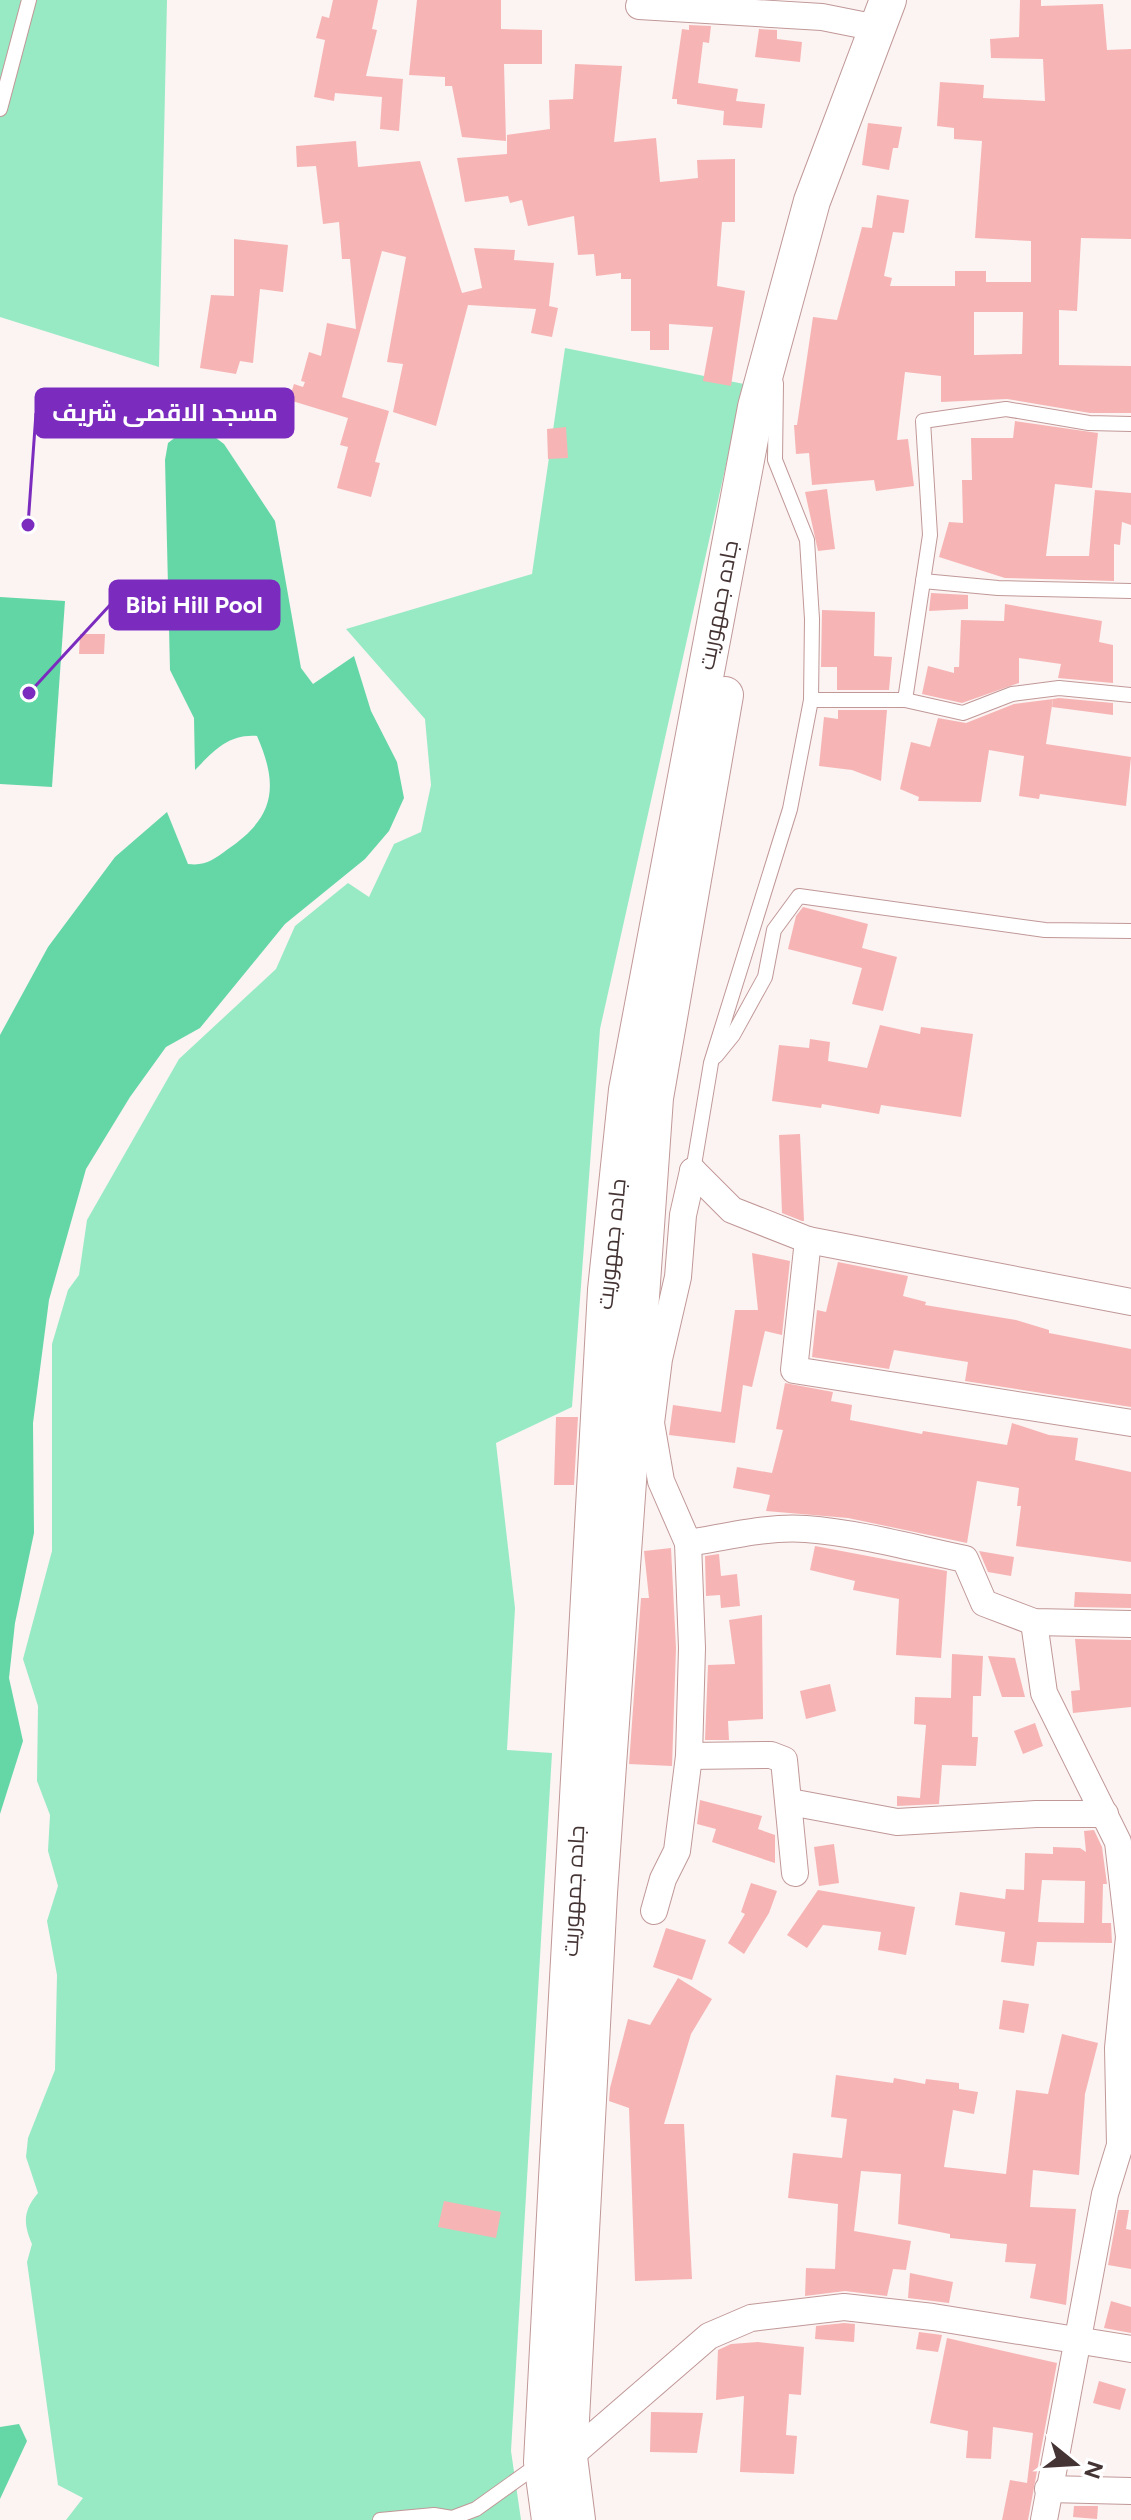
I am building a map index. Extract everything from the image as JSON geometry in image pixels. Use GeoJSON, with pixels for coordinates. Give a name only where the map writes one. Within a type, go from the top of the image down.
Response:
{"type":"FeatureCollection","features":[{"type":"Feature","properties":{"kind":"main road","name":"جاده جمهوریت"},"geometry":{"type":"LineString","coordinates":[[550,2520],[599,1893],[655,1098],[776,383],[824,217],[904,0]]}},
{"type":"Feature","properties":{"kind":"main road","name":"جاده جمهوریت"},"geometry":{"type":"LineString","coordinates":[[577,2520],[555,2460],[606,1290],[627,1090],[756,407],[812,201],[883,14]]}},
{"type":"Feature","properties":{"kind":"street"},"geometry":{"type":"LineString","coordinates":[[639,6],[822,17],[883,14]]}},
{"type":"Feature","properties":{"kind":"street"},"geometry":{"type":"LineString","coordinates":[[693,1171],[732,1210],[808,1240],[1131,1302]]}},
{"type":"Feature","properties":{"kind":"street"},"geometry":{"type":"LineString","coordinates":[[654,1911],[663,1879],[677,1851],[689,1756],[692,1648],[688,1543],[661,1481],[651,1423],[659,1359],[678,1277],[683,1215],[693,1171]]}},
{"type":"Feature","properties":{"kind":"street"},"geometry":{"type":"LineString","coordinates":[[808,1240],[794,1370],[1131,1423]]}},
{"type":"Feature","properties":{"kind":"street"},"geometry":{"type":"LineString","coordinates":[[640,1295],[678,1277]]}},
{"type":"Feature","properties":{"kind":"street"},"geometry":{"type":"LineString","coordinates":[[688,1543],[803,1528],[965,1559],[984,1603],[1034,1622],[1131,1624]]}},
{"type":"Feature","properties":{"kind":"street"},"geometry":{"type":"LineString","coordinates":[[1034,1622],[1044,1693],[1118,1842],[1129,1937],[1124,2049],[1125,2115],[1120,2145],[1105,2194],[1044,2520]]}},
{"type":"Feature","properties":{"kind":"street"},"geometry":{"type":"LineString","coordinates":[[689,1756],[771,1755],[784,1760],[795,1873]]}},
{"type":"Feature","properties":{"kind":"street"},"geometry":{"type":"LineString","coordinates":[[790,1802],[897,1822],[1036,1814],[1105,1814]]}},
{"type":"Feature","properties":{"kind":"street"},"geometry":{"type":"LineString","coordinates":[[555,2460],[709,2336],[751,2318],[844,2307],[933,2317],[1077,2343],[1131,2349]]}},
{"type":"Feature","properties":{"kind":"street"},"geometry":{"type":"LineString","coordinates":[[1048,2489],[1131,2491]]}},
{"type":"Feature","properties":{"kind":"lane"},"geometry":{"type":"LineString","coordinates":[[0,109],[29,0]]}},
{"type":"Feature","properties":{"kind":"lane"},"geometry":{"type":"LineString","coordinates":[[693,1171],[711,1063],[790,809],[811,700],[812,619],[807,540],[775,460],[776,383]]}},
{"type":"Feature","properties":{"kind":"lane"},"geometry":{"type":"LineString","coordinates":[[905,700],[930,535],[923,421],[1006,409],[1089,423],[1131,424]]}},
{"type":"Feature","properties":{"kind":"lane"},"geometry":{"type":"LineString","coordinates":[[923,581],[998,588],[1131,591]]}},
{"type":"Feature","properties":{"kind":"lane"},"geometry":{"type":"LineString","coordinates":[[811,700],[905,700],[963,713],[1012,694],[1059,688],[1131,695]]}},
{"type":"Feature","properties":{"kind":"lane"},"geometry":{"type":"LineString","coordinates":[[711,1063],[733,1035],[765,977],[774,930],[799,896],[1045,930],[1131,931]]}},
{"type":"Feature","properties":{"kind":"lane"},"geometry":{"type":"LineString","coordinates":[[380,2520],[434,2515],[452,2518],[476,2509],[555,2460]]}},
{"type":"Feature","properties":{"kind":"shaded area"},"geometry":{"type":"Polygon","coordinates":[[[0,0],[167,0],[159,367],[0,317],[0,0]]]}},
{"type":"Feature","properties":{"kind":"shaded area"},"geometry":{"type":"Polygon","coordinates":[[[565,348],[744,384],[600,1029],[572,1407],[496,1443],[515,1608],[507,1750],[552,1753],[511,2451],[521,2520],[66,2520],[83,2498],[58,2485],[27,2262],[32,2244],[26,2223],[29,2206],[38,2193],[26,2157],[28,2138],[55,2070],[57,1975],[47,1921],[58,1886],[48,1851],[50,1815],[37,1781],[38,1706],[23,1659],[52,1551],[52,1344],[68,1290],[79,1275],[87,1220],[179,1059],[276,969],[295,926],[348,883],[369,897],[394,844],[421,832],[431,785],[425,719],[346,629],[532,574],[565,348]]]}},
{"type":"Feature","properties":{"kind":"shaded area"},"geometry":{"type":"Polygon","coordinates":[[[195,422],[224,444],[275,521],[301,668],[313,684],[354,656],[371,711],[397,762],[404,798],[389,831],[365,859],[285,924],[200,1028],[166,1047],[130,1097],[86,1169],[49,1300],[33,1423],[34,1533],[15,1623],[9,1678],[23,1741],[0,1814],[0,1035],[48,947],[115,857],[167,812],[188,864],[209,861],[244,837],[255,825],[264,812],[270,785],[257,736],[230,741],[215,750],[195,770],[194,718],[170,670],[165,460],[168,443],[195,422]]]}},
{"type":"Feature","properties":{"kind":"shaded area"},"geometry":{"type":"Polygon","coordinates":[[[0,597],[65,601],[52,787],[0,784],[0,597]]]}},
{"type":"Feature","properties":{"kind":"shaded area"},"geometry":{"type":"Polygon","coordinates":[[[19,2424],[27,2441],[0,2499],[0,2427],[19,2424]]]}},
{"type":"Feature","properties":{"kind":"building"},"geometry":{"type":"Polygon","coordinates":[[[333,0],[378,0],[372,29],[377,30],[366,76],[403,79],[399,131],[380,129],[382,97],[335,93],[334,101],[314,97],[325,40],[316,38],[322,16],[329,18],[333,0]]]}},
{"type":"Feature","properties":{"kind":"building"},"geometry":{"type":"Polygon","coordinates":[[[417,0],[501,0],[501,29],[542,30],[542,64],[504,64],[506,141],[462,137],[452,86],[445,86],[445,77],[409,75],[417,0]]]}},
{"type":"Feature","properties":{"kind":"building"},"geometry":{"type":"Polygon","coordinates":[[[1020,0],[1041,0],[1041,6],[1103,4],[1107,50],[1131,49],[1131,239],[1081,238],[1077,311],[1059,310],[1059,365],[1131,366],[1131,413],[1090,413],[1007,399],[941,402],[941,376],[905,372],[897,440],[908,439],[914,486],[876,491],[874,480],[812,485],[809,453],[796,454],[794,425],[797,425],[813,317],[837,320],[862,227],[872,228],[877,195],[909,200],[904,233],[893,232],[884,276],[892,278],[890,286],[955,286],[955,271],[986,271],[986,282],[1031,282],[1031,241],[975,238],[982,141],[954,139],[954,128],[937,126],[940,82],[984,85],[983,98],[1045,101],[1043,59],[991,58],[990,39],[1019,37],[1020,0]],[[974,312],[974,355],[1022,354],[1023,312],[974,312]]]}},
{"type":"Feature","properties":{"kind":"building"},"geometry":{"type":"Polygon","coordinates":[[[689,25],[711,26],[709,43],[703,42],[698,83],[738,89],[736,101],[765,104],[762,128],[723,125],[724,111],[677,104],[677,99],[672,99],[682,29],[689,30],[689,25]]]}},
{"type":"Feature","properties":{"kind":"building"},"geometry":{"type":"Polygon","coordinates":[[[759,29],[777,30],[777,39],[802,42],[800,62],[755,57],[759,29]]]}},
{"type":"Feature","properties":{"kind":"building"},"geometry":{"type":"Polygon","coordinates":[[[575,64],[622,66],[614,142],[656,138],[660,182],[698,178],[697,160],[735,159],[735,222],[722,222],[717,286],[745,291],[731,386],[703,381],[713,327],[669,324],[669,350],[650,350],[650,331],[631,331],[631,279],[621,279],[621,273],[596,276],[594,254],[578,255],[574,216],[528,226],[522,200],[510,203],[508,196],[465,202],[457,158],[507,154],[507,135],[550,129],[549,100],[573,99],[575,64]]]}},
{"type":"Feature","properties":{"kind":"building"},"geometry":{"type":"Polygon","coordinates":[[[868,123],[902,127],[898,148],[893,148],[889,170],[862,165],[868,123]]]}},
{"type":"Feature","properties":{"kind":"building"},"geometry":{"type":"Polygon","coordinates":[[[356,141],[358,167],[420,161],[462,293],[482,288],[474,248],[515,250],[514,260],[554,263],[549,306],[558,308],[552,337],[531,333],[536,309],[468,305],[436,426],[393,412],[403,364],[387,362],[406,257],[382,251],[342,397],[389,411],[375,462],[380,463],[371,497],[337,488],[348,447],[340,445],[348,418],[289,400],[294,384],[303,387],[305,382],[301,381],[309,352],[321,356],[327,323],[356,329],[350,259],[342,259],[339,222],[323,224],[316,166],[297,167],[296,146],[356,141]]]}},
{"type":"Feature","properties":{"kind":"building"},"geometry":{"type":"Polygon","coordinates":[[[234,239],[288,245],[283,292],[260,289],[253,363],[240,361],[236,374],[200,368],[211,295],[234,296],[234,239]]]}},
{"type":"Feature","properties":{"kind":"building"},"geometry":{"type":"Polygon","coordinates":[[[1015,421],[1098,433],[1092,488],[1055,484],[1046,556],[1089,556],[1095,490],[1131,493],[1131,525],[1122,522],[1120,545],[1114,544],[1114,581],[1005,578],[939,557],[949,522],[963,523],[962,480],[972,480],[971,438],[1013,438],[1015,421]]]}},
{"type":"Feature","properties":{"kind":"building"},"geometry":{"type":"Polygon","coordinates":[[[566,427],[568,458],[548,459],[547,429],[566,427]]]}},
{"type":"Feature","properties":{"kind":"building"},"geometry":{"type":"Polygon","coordinates":[[[827,489],[835,549],[818,551],[805,492],[827,489]]]}},
{"type":"Feature","properties":{"kind":"building"},"geometry":{"type":"Polygon","coordinates":[[[931,593],[968,595],[968,609],[929,611],[931,593]]]}},
{"type":"Feature","properties":{"kind":"building"},"geometry":{"type":"Polygon","coordinates":[[[1005,604],[1102,621],[1099,642],[1113,645],[1113,683],[1058,678],[1061,664],[1019,658],[1019,683],[962,703],[922,694],[928,666],[954,673],[954,667],[959,667],[961,620],[1004,621],[1005,604]]]}},
{"type":"Feature","properties":{"kind":"building"},"geometry":{"type":"Polygon","coordinates":[[[822,610],[875,612],[874,656],[892,657],[889,690],[837,690],[837,667],[821,667],[822,610]]]}},
{"type":"Feature","properties":{"kind":"building"},"geometry":{"type":"Polygon","coordinates":[[[80,634],[105,634],[104,654],[79,654],[80,634]]]}},
{"type":"Feature","properties":{"kind":"building"},"geometry":{"type":"Polygon","coordinates":[[[1053,699],[1113,703],[1113,715],[1052,707],[1053,699]]]}},
{"type":"Feature","properties":{"kind":"building"},"geometry":{"type":"Polygon","coordinates":[[[1053,699],[1046,744],[1131,757],[1126,806],[1040,794],[1039,799],[1019,796],[1024,756],[989,750],[981,802],[918,801],[919,797],[900,789],[911,742],[930,747],[938,718],[966,723],[1014,704],[1053,699]]]}},
{"type":"Feature","properties":{"kind":"building"},"geometry":{"type":"Polygon","coordinates":[[[838,710],[887,710],[881,781],[852,770],[819,766],[824,717],[838,719],[838,710]]]}},
{"type":"Feature","properties":{"kind":"building"},"geometry":{"type":"Polygon","coordinates":[[[803,907],[868,924],[862,948],[897,957],[883,1011],[852,1004],[862,968],[788,949],[796,916],[803,907]]]}},
{"type":"Feature","properties":{"kind":"building"},"geometry":{"type":"Polygon","coordinates":[[[880,1025],[920,1034],[921,1027],[973,1034],[961,1117],[881,1105],[879,1114],[822,1104],[821,1108],[772,1101],[779,1045],[809,1048],[810,1039],[830,1042],[828,1061],[867,1068],[880,1025]]]}},
{"type":"Feature","properties":{"kind":"building"},"geometry":{"type":"Polygon","coordinates":[[[800,1134],[804,1221],[782,1213],[779,1135],[800,1134]]]}},
{"type":"Feature","properties":{"kind":"building"},"geometry":{"type":"Polygon","coordinates":[[[752,1253],[790,1261],[782,1335],[765,1331],[752,1387],[743,1385],[735,1443],[669,1435],[673,1405],[721,1412],[735,1310],[758,1310],[752,1253]]]}},
{"type":"Feature","properties":{"kind":"building"},"geometry":{"type":"Polygon","coordinates":[[[838,1262],[908,1276],[903,1296],[926,1302],[925,1305],[1016,1320],[1049,1330],[1049,1333],[1131,1349],[1131,1407],[965,1381],[968,1362],[894,1350],[889,1369],[812,1357],[817,1310],[826,1312],[838,1262]]]}},
{"type":"Feature","properties":{"kind":"building"},"geometry":{"type":"Polygon","coordinates":[[[785,1383],[833,1392],[831,1401],[852,1405],[850,1420],[922,1434],[923,1431],[1007,1445],[1012,1423],[1049,1435],[1078,1438],[1075,1460],[1131,1472],[1131,1562],[1016,1546],[1021,1506],[1017,1506],[1019,1488],[977,1481],[967,1543],[848,1518],[766,1511],[770,1495],[733,1488],[737,1467],[772,1473],[783,1430],[776,1429],[785,1383]]]}},
{"type":"Feature","properties":{"kind":"building"},"geometry":{"type":"Polygon","coordinates":[[[556,1417],[578,1417],[574,1485],[554,1485],[556,1417]]]}},
{"type":"Feature","properties":{"kind":"building"},"geometry":{"type":"Polygon","coordinates":[[[815,1546],[947,1571],[941,1658],[896,1655],[899,1599],[853,1590],[855,1581],[810,1570],[815,1546]]]}},
{"type":"Feature","properties":{"kind":"building"},"geometry":{"type":"Polygon","coordinates":[[[671,1548],[676,1648],[672,1766],[629,1764],[641,1598],[649,1598],[644,1551],[671,1548]]]}},
{"type":"Feature","properties":{"kind":"building"},"geometry":{"type":"Polygon","coordinates":[[[979,1551],[1014,1557],[1011,1576],[988,1572],[979,1551]]]}},
{"type":"Feature","properties":{"kind":"building"},"geometry":{"type":"Polygon","coordinates":[[[719,1554],[721,1576],[737,1574],[740,1606],[721,1608],[720,1595],[706,1596],[705,1556],[719,1554]]]}},
{"type":"Feature","properties":{"kind":"building"},"geometry":{"type":"Polygon","coordinates":[[[1075,1592],[1131,1594],[1131,1608],[1074,1607],[1075,1592]]]}},
{"type":"Feature","properties":{"kind":"building"},"geometry":{"type":"Polygon","coordinates":[[[762,1615],[763,1719],[728,1721],[729,1740],[705,1740],[708,1665],[735,1664],[729,1620],[762,1615]]]}},
{"type":"Feature","properties":{"kind":"building"},"geometry":{"type":"Polygon","coordinates":[[[1075,1639],[1131,1640],[1131,1707],[1073,1713],[1071,1691],[1080,1690],[1075,1639]]]}},
{"type":"Feature","properties":{"kind":"building"},"geometry":{"type":"Polygon","coordinates":[[[952,1654],[983,1656],[981,1696],[973,1696],[972,1737],[978,1737],[976,1766],[942,1765],[939,1804],[897,1806],[897,1796],[920,1798],[926,1725],[914,1724],[915,1697],[951,1698],[952,1654]]]}},
{"type":"Feature","properties":{"kind":"building"},"geometry":{"type":"Polygon","coordinates":[[[988,1656],[1015,1658],[1025,1697],[1002,1697],[988,1656]]]}},
{"type":"Feature","properties":{"kind":"building"},"geometry":{"type":"Polygon","coordinates":[[[830,1684],[836,1711],[806,1719],[800,1691],[830,1684]]]}},
{"type":"Feature","properties":{"kind":"building"},"geometry":{"type":"Polygon","coordinates":[[[1035,1723],[1043,1746],[1023,1754],[1014,1731],[1035,1723]]]}},
{"type":"Feature","properties":{"kind":"building"},"geometry":{"type":"Polygon","coordinates":[[[700,1800],[762,1816],[758,1829],[775,1835],[775,1863],[712,1842],[716,1829],[697,1824],[700,1800]]]}},
{"type":"Feature","properties":{"kind":"building"},"geometry":{"type":"Polygon","coordinates":[[[1094,1830],[1102,1847],[1107,1884],[1103,1884],[1102,1923],[1111,1923],[1112,1943],[1037,1942],[1034,1966],[1001,1962],[1005,1932],[955,1925],[960,1892],[1005,1899],[1006,1889],[1024,1890],[1025,1853],[1053,1854],[1053,1847],[1080,1848],[1086,1852],[1084,1831],[1094,1830]],[[1042,1880],[1038,1922],[1084,1923],[1085,1881],[1042,1880]]]}},
{"type":"Feature","properties":{"kind":"building"},"geometry":{"type":"Polygon","coordinates":[[[834,1844],[839,1883],[819,1886],[814,1847],[834,1844]]]}},
{"type":"Feature","properties":{"kind":"building"},"geometry":{"type":"Polygon","coordinates":[[[751,1883],[777,1891],[769,1913],[744,1954],[728,1943],[745,1914],[741,1912],[751,1883]]]}},
{"type":"Feature","properties":{"kind":"building"},"geometry":{"type":"Polygon","coordinates":[[[818,1890],[915,1907],[906,1955],[878,1950],[881,1932],[823,1925],[807,1948],[787,1935],[818,1890]]]}},
{"type":"Feature","properties":{"kind":"building"},"geometry":{"type":"Polygon","coordinates":[[[666,1928],[706,1940],[692,1980],[653,1967],[666,1928]]]}},
{"type":"Feature","properties":{"kind":"building"},"geometry":{"type":"Polygon","coordinates":[[[678,1978],[712,1999],[691,2034],[664,2124],[684,2124],[692,2279],[635,2281],[629,2108],[609,2101],[610,2088],[628,2019],[650,2025],[678,1978]]]}},
{"type":"Feature","properties":{"kind":"building"},"geometry":{"type":"Polygon","coordinates":[[[1003,2000],[1029,2004],[1024,2033],[999,2029],[1003,2000]]]}},
{"type":"Feature","properties":{"kind":"building"},"geometry":{"type":"Polygon","coordinates":[[[1062,2034],[1098,2043],[1085,2094],[1079,2175],[1033,2170],[1030,2207],[1076,2209],[1066,2305],[1030,2298],[1036,2264],[1005,2262],[1007,2244],[950,2238],[950,2234],[898,2224],[901,2174],[861,2171],[854,2231],[911,2241],[906,2270],[893,2269],[887,2296],[845,2291],[805,2296],[806,2268],[835,2269],[838,2204],[788,2198],[793,2153],[842,2158],[847,2119],[831,2117],[836,2075],[893,2083],[894,2078],[925,2084],[926,2079],[959,2083],[959,2089],[978,2092],[974,2114],[953,2110],[944,2167],[1006,2174],[1016,2090],[1048,2094],[1062,2034]]]}},
{"type":"Feature","properties":{"kind":"building"},"geometry":{"type":"Polygon","coordinates":[[[444,2201],[501,2212],[496,2238],[438,2227],[444,2201]]]}},
{"type":"Feature","properties":{"kind":"building"},"geometry":{"type":"Polygon","coordinates":[[[1118,2210],[1129,2210],[1126,2229],[1131,2230],[1131,2269],[1108,2265],[1118,2210]]]}},
{"type":"Feature","properties":{"kind":"building"},"geometry":{"type":"Polygon","coordinates":[[[910,2273],[953,2282],[949,2303],[908,2298],[910,2273]]]}},
{"type":"Feature","properties":{"kind":"building"},"geometry":{"type":"Polygon","coordinates":[[[1111,2301],[1131,2307],[1131,2333],[1104,2328],[1111,2301]]]}},
{"type":"Feature","properties":{"kind":"building"},"geometry":{"type":"Polygon","coordinates":[[[855,2324],[854,2342],[815,2339],[816,2326],[855,2324]]]}},
{"type":"Feature","properties":{"kind":"building"},"geometry":{"type":"Polygon","coordinates":[[[919,2332],[942,2335],[938,2352],[916,2349],[919,2332]]]}},
{"type":"Feature","properties":{"kind":"building"},"geometry":{"type":"Polygon","coordinates":[[[947,2338],[1057,2363],[1028,2520],[1002,2520],[1010,2480],[1027,2483],[1033,2433],[993,2427],[991,2459],[966,2458],[968,2431],[930,2423],[947,2338]]]}},
{"type":"Feature","properties":{"kind":"building"},"geometry":{"type":"Polygon","coordinates":[[[758,2342],[804,2347],[801,2395],[789,2394],[786,2435],[797,2436],[794,2474],[740,2472],[744,2396],[716,2400],[718,2350],[731,2344],[758,2342]]]}},
{"type":"Feature","properties":{"kind":"building"},"geometry":{"type":"Polygon","coordinates":[[[1099,2381],[1126,2389],[1120,2410],[1093,2403],[1099,2381]]]}},
{"type":"Feature","properties":{"kind":"building"},"geometry":{"type":"Polygon","coordinates":[[[651,2412],[703,2413],[697,2453],[650,2452],[651,2412]]]}},
{"type":"Feature","properties":{"kind":"building"},"geometry":{"type":"Polygon","coordinates":[[[1074,2506],[1098,2506],[1097,2519],[1073,2517],[1074,2506]]]}},
{"type":"Feature","properties":{"kind":"place","name":"مسجد الاقصی شریف"},"geometry":{"type":"Point","coordinates":[28,525]}},
{"type":"Feature","properties":{"kind":"place","name":"Bibi Hill Pool"},"geometry":{"type":"Point","coordinates":[29,693]}}]}
